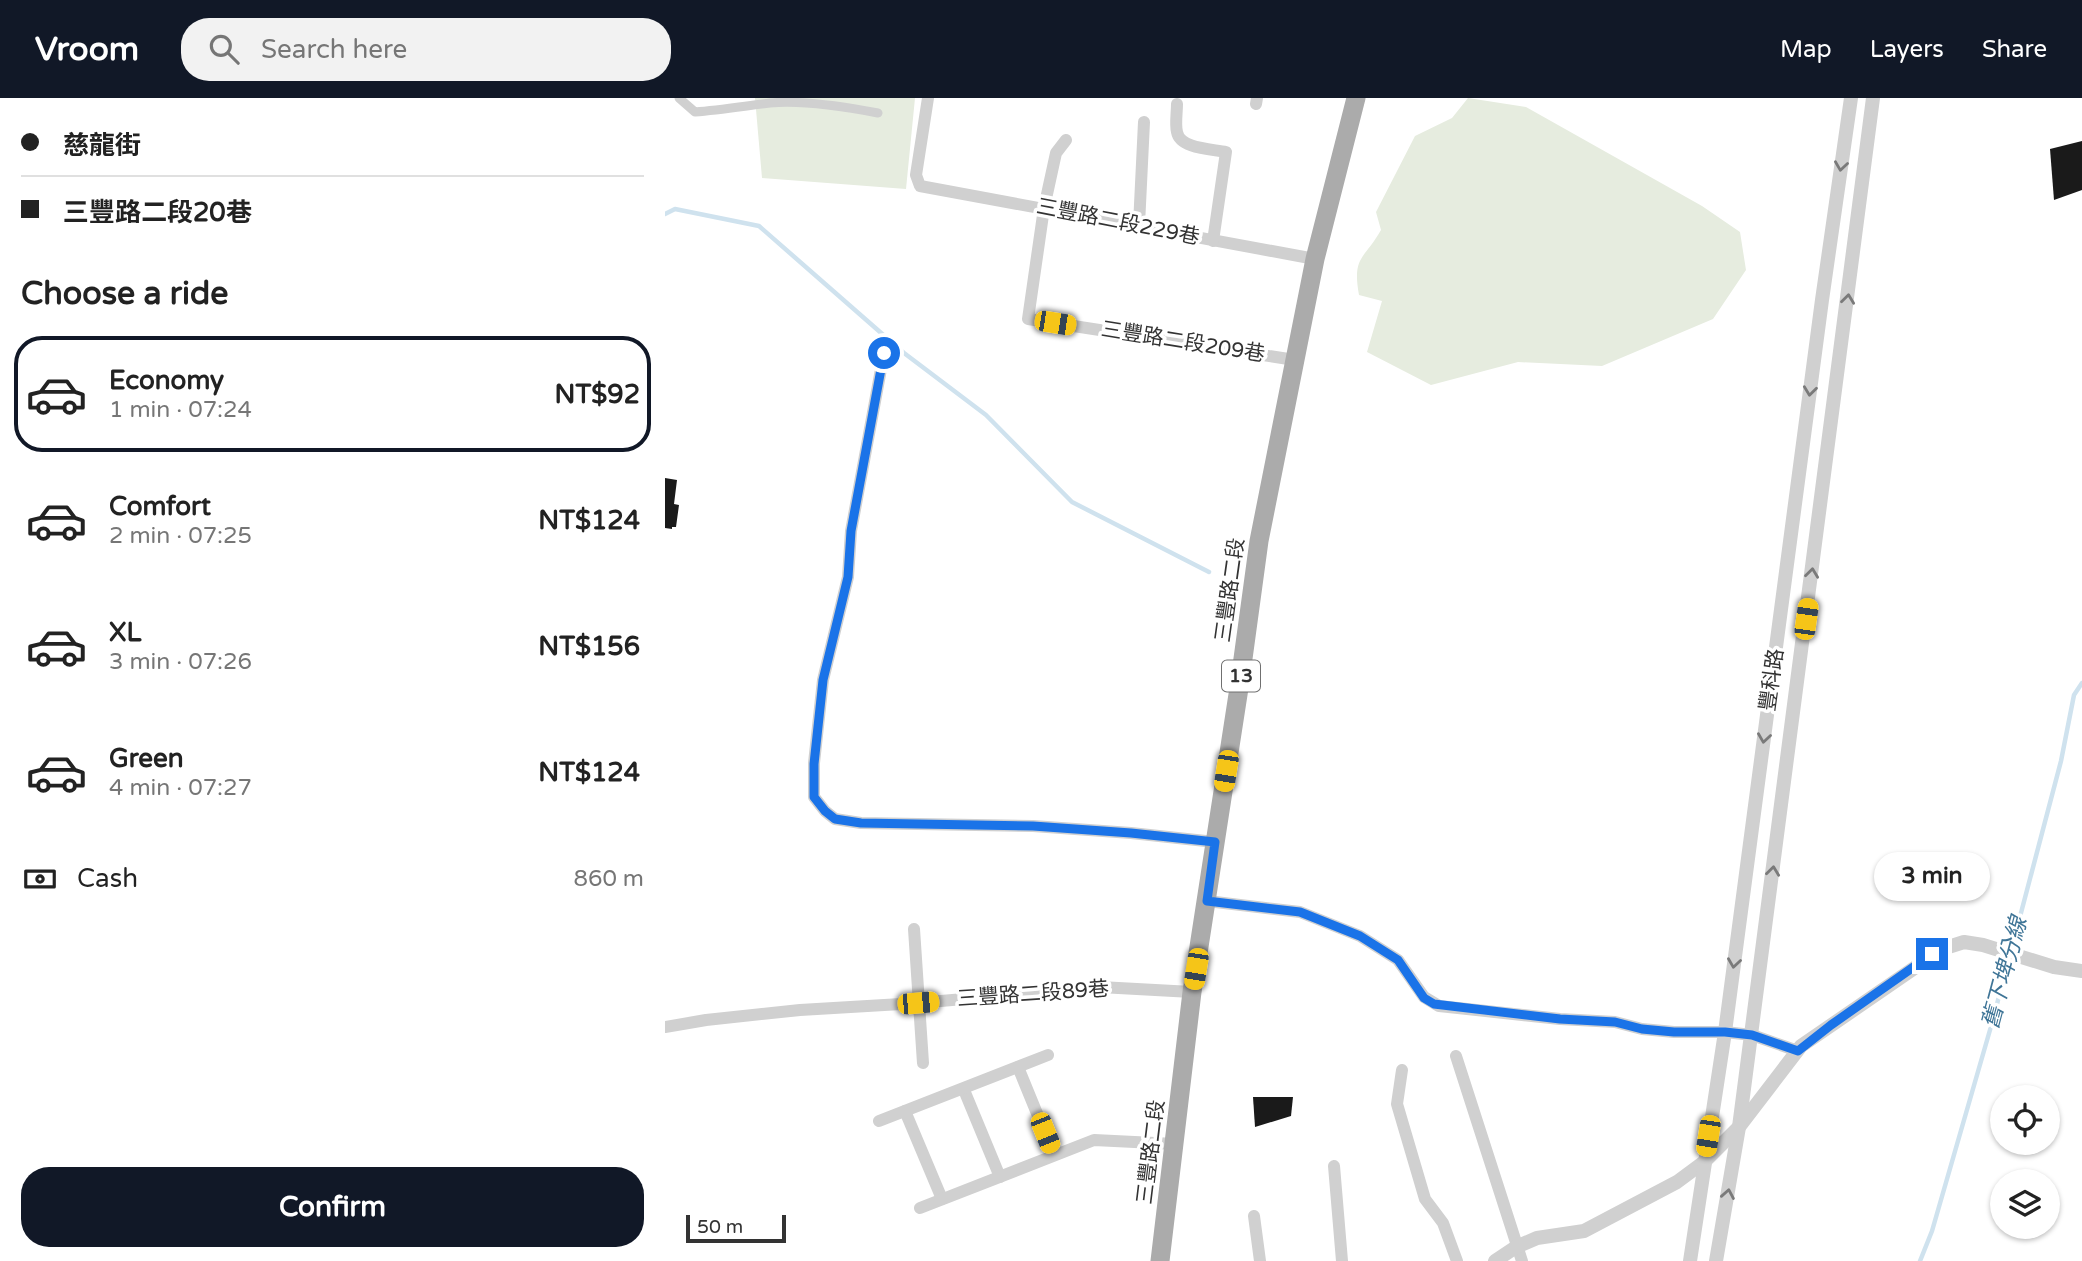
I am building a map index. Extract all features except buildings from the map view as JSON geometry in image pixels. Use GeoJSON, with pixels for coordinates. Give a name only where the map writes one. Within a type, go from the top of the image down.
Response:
{"type":"FeatureCollection","features":[{"type":"Feature","properties":{"kind":"main road","name":"三豐路二段"},"geometry":{"type":"LineString","coordinates":[[1160,1261],[1192,992],[1259,541],[1315,259],[1356,98]]}},
{"type":"Feature","properties":{"kind":"street"},"geometry":{"type":"LineString","coordinates":[[679,98],[695,112],[732,110],[772,103],[848,107],[879,113]]}},
{"type":"Feature","properties":{"kind":"street","name":"三豐路二段229巷"},"geometry":{"type":"LineString","coordinates":[[928,98],[916,175],[920,186],[1315,259]]}},
{"type":"Feature","properties":{"kind":"street","name":"豐科路"},"geometry":{"type":"LineString","coordinates":[[1690,1261],[1725,1032],[1851,98]]}},
{"type":"Feature","properties":{"kind":"street","name":"豐科路"},"geometry":{"type":"LineString","coordinates":[[1716,1261],[1752,1035],[1873,98]]}},
{"type":"Feature","properties":{"kind":"street"},"geometry":{"type":"LineString","coordinates":[[1177,104],[1179,139],[1185,144],[1226,152],[1213,241]]}},
{"type":"Feature","properties":{"kind":"street"},"geometry":{"type":"LineString","coordinates":[[1139,225],[1144,122]]}},
{"type":"Feature","properties":{"kind":"street"},"geometry":{"type":"LineString","coordinates":[[1044,208],[1056,153],[1066,140]]}},
{"type":"Feature","properties":{"kind":"street","name":"三豐路二段209巷"},"geometry":{"type":"LineString","coordinates":[[1044,208],[1028,318],[1295,360]]}},
{"type":"Feature","properties":{"kind":"street"},"geometry":{"type":"LineString","coordinates":[[884,353],[851,531],[848,577],[823,680],[814,764],[814,797],[835,819],[861,823],[1033,826],[1215,842]]}},
{"type":"Feature","properties":{"kind":"street"},"geometry":{"type":"LineString","coordinates":[[1207,901],[1300,912],[1360,936],[1398,960],[1424,998],[1439,1006],[1615,1022],[1642,1029],[1674,1032],[1752,1035],[1798,1051]]}},
{"type":"Feature","properties":{"kind":"street"},"geometry":{"type":"LineString","coordinates":[[914,929],[923,1063]]}},
{"type":"Feature","properties":{"kind":"street"},"geometry":{"type":"LineString","coordinates":[[1495,1261],[1519,1254],[1537,1238],[1584,1231],[1677,1182],[1704,1162],[1739,1127],[1798,1051],[1932,954],[1964,943],[1983,945],[2054,967],[2082,971]]}},
{"type":"Feature","properties":{"kind":"street","name":"三豐路二段89巷"},"geometry":{"type":"LineString","coordinates":[[665,1027],[800,1010],[1100,987],[1192,992]]}},
{"type":"Feature","properties":{"kind":"street"},"geometry":{"type":"LineString","coordinates":[[879,1122],[1048,1055]]}},
{"type":"Feature","properties":{"kind":"street"},"geometry":{"type":"LineString","coordinates":[[1456,1056],[1519,1254]]}},
{"type":"Feature","properties":{"kind":"street"},"geometry":{"type":"LineString","coordinates":[[1018,1067],[1054,1155]]}},
{"type":"Feature","properties":{"kind":"street"},"geometry":{"type":"LineString","coordinates":[[1402,1070],[1397,1104],[1425,1199],[1443,1223],[1457,1261]]}},
{"type":"Feature","properties":{"kind":"street"},"geometry":{"type":"LineString","coordinates":[[964,1090],[1000,1177]]}},
{"type":"Feature","properties":{"kind":"street"},"geometry":{"type":"LineString","coordinates":[[905,1111],[942,1199]]}},
{"type":"Feature","properties":{"kind":"street"},"geometry":{"type":"LineString","coordinates":[[920,1208],[1094,1140],[1175,1144]]}},
{"type":"Feature","properties":{"kind":"street"},"geometry":{"type":"LineString","coordinates":[[1333,1166],[1342,1261]]}},
{"type":"Feature","properties":{"kind":"street"},"geometry":{"type":"LineString","coordinates":[[1254,1216],[1260,1261]]}},
{"type":"Feature","properties":{"kind":"shaded area"},"geometry":{"type":"Polygon","coordinates":[[[755,98],[915,98],[906,189],[762,178],[755,98]]]}},
{"type":"Feature","properties":{"kind":"shaded area"},"geometry":{"type":"Polygon","coordinates":[[[1468,98],[1526,107],[1702,206],[1740,232],[1746,270],[1713,319],[1602,366],[1518,362],[1431,385],[1367,352],[1382,301],[1359,295],[1357,273],[1361,259],[1381,230],[1376,212],[1415,136],[1452,118],[1468,98]]]}},
{"type":"Feature","properties":{"kind":"waterway"},"geometry":{"type":"LineString","coordinates":[[665,214],[675,209],[759,226],[904,353],[986,415],[1072,502],[1209,572]]}},
{"type":"Feature","properties":{"kind":"waterway","name":"舊下埤分線"},"geometry":{"type":"LineString","coordinates":[[1920,1261],[1932,1231],[1992,1023],[2061,761],[2074,695],[2082,683]]}},
{"type":"Feature","properties":{"kind":"route"},"geometry":{"type":"LineString","coordinates":[[884,353],[851,531],[848,577],[823,680],[814,764],[814,797],[835,819],[880,824],[1033,826],[1215,842],[1207,901],[1292,910],[1360,936],[1398,960],[1424,998],[1439,1006],[1615,1022],[1642,1029],[1674,1032],[1752,1035],[1798,1051],[1801,1046],[1932,954]]}}]}
